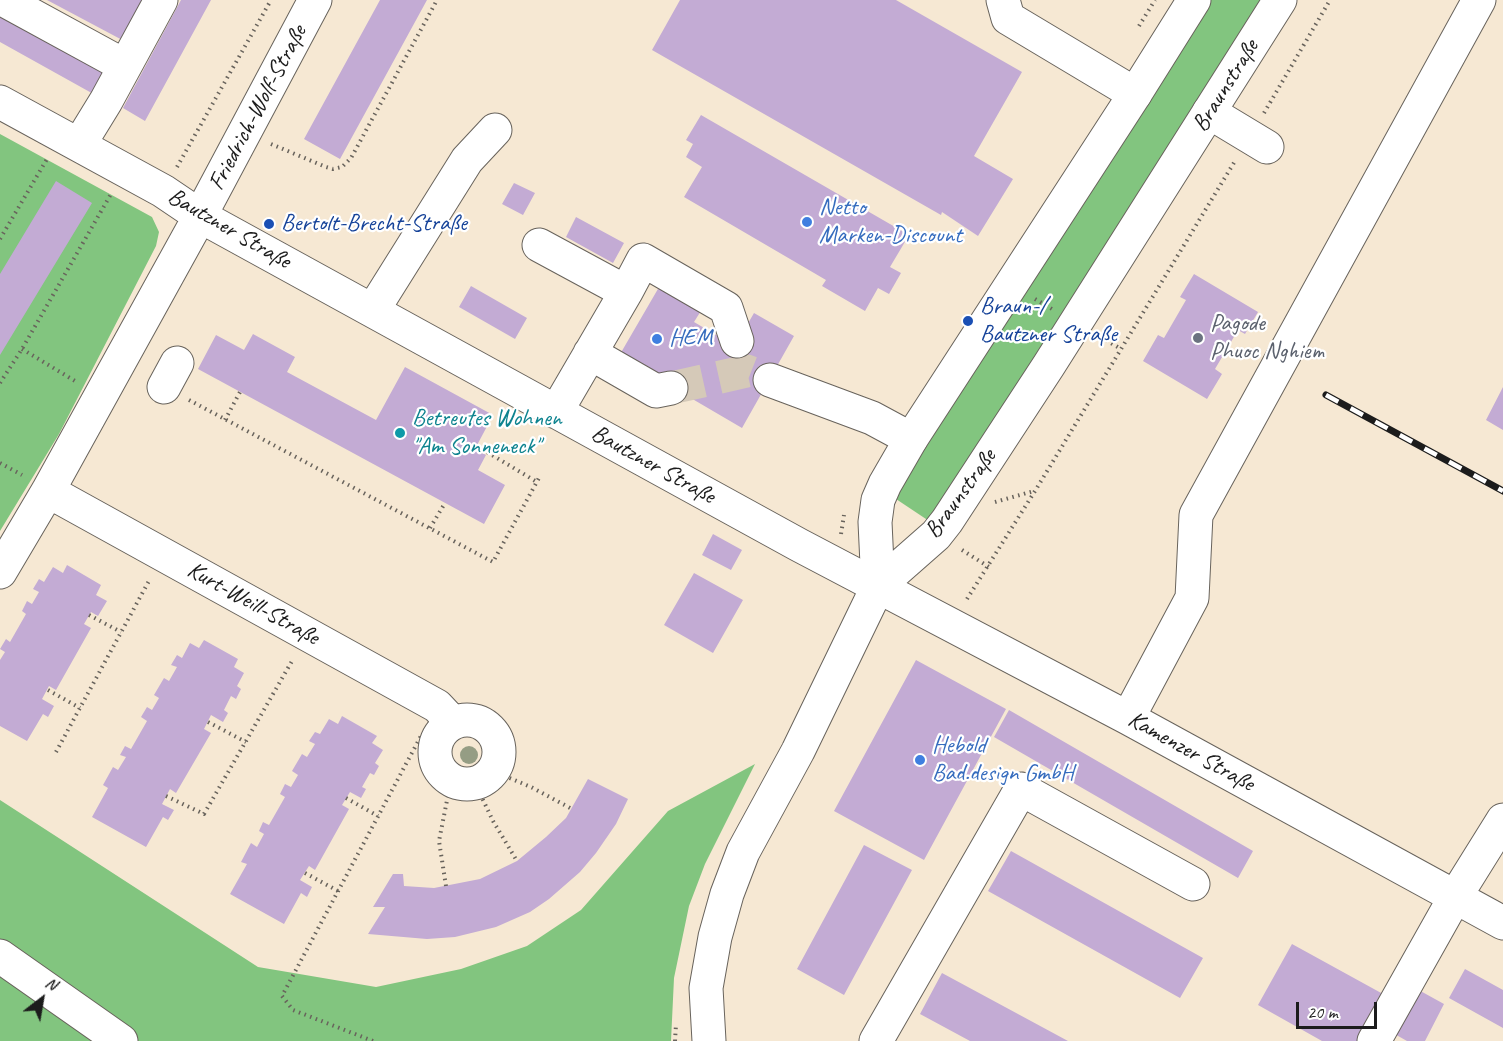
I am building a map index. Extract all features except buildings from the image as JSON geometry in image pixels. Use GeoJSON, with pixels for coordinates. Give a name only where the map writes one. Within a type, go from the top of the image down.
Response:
{"type":"FeatureCollection","features":[{"type":"Feature","properties":{"kind":"street"},"geometry":{"type":"LineString","coordinates":[[4,0],[125,66]]}},
{"type":"Feature","properties":{"kind":"street"},"geometry":{"type":"LineString","coordinates":[[70,140],[125,66],[160,0]]}},
{"type":"Feature","properties":{"kind":"street","name":"Friedrich-Wolf-Straße"},"geometry":{"type":"LineString","coordinates":[[200,216],[315,0]]}},
{"type":"Feature","properties":{"kind":"street"},"geometry":{"type":"LineString","coordinates":[[1003,0],[1008,18],[1135,94]]}},
{"type":"Feature","properties":{"kind":"street"},"geometry":{"type":"LineString","coordinates":[[709,1041],[706,988],[715,937],[726,894],[743,852],[798,751],[878,586],[875,522],[885,484],[911,439],[1194,0]]}},
{"type":"Feature","properties":{"kind":"street","name":"Braunstraße"},"geometry":{"type":"LineString","coordinates":[[878,586],[936,535],[947,521],[1049,365],[1280,0]]}},
{"type":"Feature","properties":{"kind":"street"},"geometry":{"type":"LineString","coordinates":[[1128,718],[1192,598],[1196,515],[1479,0]]}},
{"type":"Feature","properties":{"kind":"street","name":"Bautzner Straße"},"geometry":{"type":"LineString","coordinates":[[0,102],[163,191],[200,216],[799,545],[878,586]]}},
{"type":"Feature","properties":{"kind":"street"},"geometry":{"type":"LineString","coordinates":[[1209,112],[1259,142]]}},
{"type":"Feature","properties":{"kind":"street"},"geometry":{"type":"LineString","coordinates":[[373,310],[467,160],[495,130]]}},
{"type":"Feature","properties":{"kind":"street"},"geometry":{"type":"LineString","coordinates":[[0,572],[48,491],[200,216]]}},
{"type":"Feature","properties":{"kind":"street"},"geometry":{"type":"LineString","coordinates":[[539,245],[626,292]]}},
{"type":"Feature","properties":{"kind":"street"},"geometry":{"type":"LineString","coordinates":[[556,412],[643,260],[726,308],[737,341]]}},
{"type":"Feature","properties":{"kind":"street"},"geometry":{"type":"LineString","coordinates":[[590,353],[656,391],[671,388]]}},
{"type":"Feature","properties":{"kind":"street"},"geometry":{"type":"LineString","coordinates":[[770,380],[872,418],[911,439]]}},
{"type":"Feature","properties":{"kind":"street","name":"Kurt-Weill-Straße"},"geometry":{"type":"LineString","coordinates":[[48,491],[445,714],[484,724],[492,731],[497,741],[498,761],[473,778]]}},
{"type":"Feature","properties":{"kind":"street","name":"Kamenzer Straße"},"geometry":{"type":"LineString","coordinates":[[878,586],[1128,718],[1503,923]]}},
{"type":"Feature","properties":{"kind":"street"},"geometry":{"type":"LineString","coordinates":[[445,714],[445,728],[435,746],[438,765],[473,778]]}},
{"type":"Feature","properties":{"kind":"street"},"geometry":{"type":"LineString","coordinates":[[876,1041],[1021,789],[1193,884]]}},
{"type":"Feature","properties":{"kind":"street"},"geometry":{"type":"LineString","coordinates":[[1374,1041],[1455,897],[1503,820]]}},
{"type":"Feature","properties":{"kind":"street"},"geometry":{"type":"LineString","coordinates":[[0,956],[121,1041]]}},
{"type":"Feature","properties":{"kind":"path"},"geometry":{"type":"LineString","coordinates":[[163,191],[271,0]]}},
{"type":"Feature","properties":{"kind":"path"},"geometry":{"type":"LineString","coordinates":[[245,133],[326,167],[333,169],[342,167],[351,158],[437,0]]}},
{"type":"Feature","properties":{"kind":"path"},"geometry":{"type":"LineString","coordinates":[[963,605],[989,567],[1121,349],[1259,142],[1330,0]]}},
{"type":"Feature","properties":{"kind":"path"},"geometry":{"type":"LineString","coordinates":[[0,238],[70,140]]}},
{"type":"Feature","properties":{"kind":"path"},"geometry":{"type":"LineString","coordinates":[[0,383],[125,171]]}},
{"type":"Feature","properties":{"kind":"path"},"geometry":{"type":"LineString","coordinates":[[1097,335],[1121,349]]}},
{"type":"Feature","properties":{"kind":"path"},"geometry":{"type":"LineString","coordinates":[[22,349],[100,396]]}},
{"type":"Feature","properties":{"kind":"path"},"geometry":{"type":"LineString","coordinates":[[170,375],[225,420],[493,562],[540,476]]}},
{"type":"Feature","properties":{"kind":"path"},"geometry":{"type":"LineString","coordinates":[[225,420],[240,392]]}},
{"type":"Feature","properties":{"kind":"path"},"geometry":{"type":"LineString","coordinates":[[477,446],[537,482]]}},
{"type":"Feature","properties":{"kind":"path"},"geometry":{"type":"LineString","coordinates":[[430,528],[445,502]]}},
{"type":"Feature","properties":{"kind":"path"},"geometry":{"type":"LineString","coordinates":[[960,549],[989,567]]}},
{"type":"Feature","properties":{"kind":"path"},"geometry":{"type":"LineString","coordinates":[[56,752],[164,555]]}},
{"type":"Feature","properties":{"kind":"path"},"geometry":{"type":"LineString","coordinates":[[89,615],[121,632]]}},
{"type":"Feature","properties":{"kind":"path"},"geometry":{"type":"LineString","coordinates":[[166,796],[204,814],[308,635]]}},
{"type":"Feature","properties":{"kind":"path"},"geometry":{"type":"LineString","coordinates":[[48,690],[80,708]]}},
{"type":"Feature","properties":{"kind":"path"},"geometry":{"type":"LineString","coordinates":[[374,1041],[293,1010],[282,996],[378,816],[445,714]]}},
{"type":"Feature","properties":{"kind":"path"},"geometry":{"type":"LineString","coordinates":[[208,722],[246,742]]}},
{"type":"Feature","properties":{"kind":"path"},"geometry":{"type":"LineString","coordinates":[[473,778],[531,787],[572,809]]}},
{"type":"Feature","properties":{"kind":"path"},"geometry":{"type":"LineString","coordinates":[[473,778],[493,821],[517,861]]}},
{"type":"Feature","properties":{"kind":"path"},"geometry":{"type":"LineString","coordinates":[[446,886],[439,842],[473,778]]}},
{"type":"Feature","properties":{"kind":"path"},"geometry":{"type":"LineString","coordinates":[[346,798],[378,816]]}},
{"type":"Feature","properties":{"kind":"path"},"geometry":{"type":"LineString","coordinates":[[304,873],[338,891]]}},
{"type":"Feature","properties":{"kind":"green space"},"geometry":{"type":"Polygon","coordinates":[[[1209,0],[1263,0],[929,521],[893,497],[1209,0]]]}},
{"type":"Feature","properties":{"kind":"green space"},"geometry":{"type":"Polygon","coordinates":[[[0,134],[152,217],[159,232],[156,246],[59,434],[0,531],[0,134]]]}},
{"type":"Feature","properties":{"kind":"green space"},"geometry":{"type":"Polygon","coordinates":[[[755,764],[705,864],[689,906],[674,978],[671,1041],[135,1041],[0,947],[0,800],[258,967],[376,987],[461,969],[527,946],[581,910],[668,811],[755,764]]]}},
{"type":"Feature","properties":{"kind":"green space"},"geometry":{"type":"Polygon","coordinates":[[[0,968],[106,1041],[0,1041],[0,968]]]}},
{"type":"Feature","properties":{"kind":"tunnel"},"geometry":{"type":"LineString","coordinates":[[671,388],[747,371],[770,380]]}},
{"type":"Feature","properties":{"kind":"railway"},"geometry":{"type":"LineString","coordinates":[[1326,395],[1503,491]]}},
{"type":"Feature","properties":{"kind":"place","name":"Netto Marken-Discount"},"geometry":{"type":"Point","coordinates":[807,222]}},
{"type":"Feature","properties":{"kind":"place","name":"Bertolt-Brecht-Straße"},"geometry":{"type":"Point","coordinates":[269,224]}},
{"type":"Feature","properties":{"kind":"place","name":"Braun-/ Bautzner Straße"},"geometry":{"type":"Point","coordinates":[968,321]}},
{"type":"Feature","properties":{"kind":"place","name":"Pagode Phuoc Nghiem"},"geometry":{"type":"Point","coordinates":[1198,338]}},
{"type":"Feature","properties":{"kind":"place","name":"HEM"},"geometry":{"type":"Point","coordinates":[657,339]}},
{"type":"Feature","properties":{"kind":"place","name":"Betreutes Wohnen \"Am Sonneneck\""},"geometry":{"type":"Point","coordinates":[400,433]}},
{"type":"Feature","properties":{"kind":"place","name":"Hebold Bad.design GmbH"},"geometry":{"type":"Point","coordinates":[920,760]}}]}
